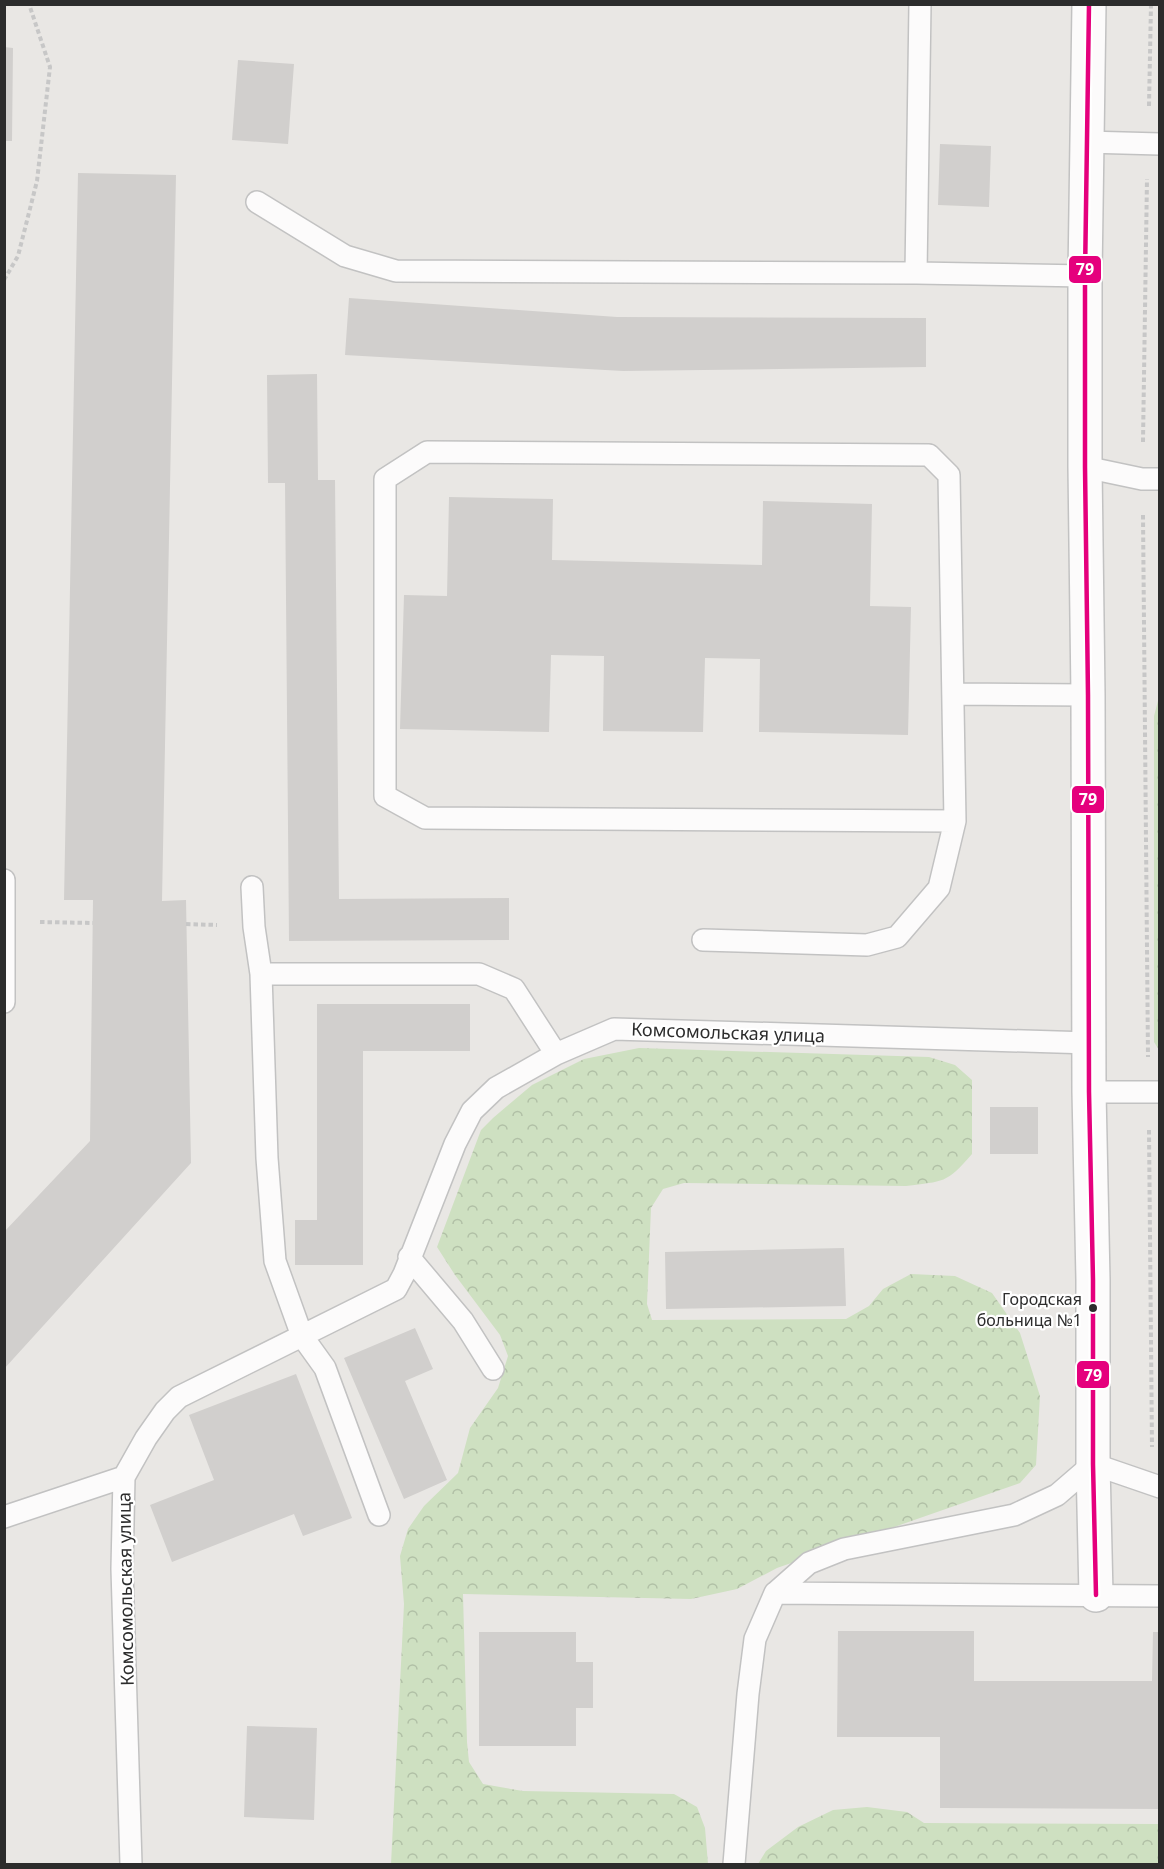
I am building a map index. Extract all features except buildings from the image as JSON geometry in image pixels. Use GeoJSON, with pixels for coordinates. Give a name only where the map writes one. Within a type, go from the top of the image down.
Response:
{"type":"FeatureCollection","features":[{"type":"Feature","properties":{"kind":"street"},"geometry":{"type":"LineString","coordinates":[[1089,4],[1086,142],[1085,467],[1089,1092],[1096,1595]]}},
{"type":"Feature","properties":{"kind":"lane"},"geometry":{"type":"LineString","coordinates":[[916,273],[920,4]]}},
{"type":"Feature","properties":{"kind":"lane"},"geometry":{"type":"LineString","coordinates":[[1086,142],[1153,144]]}},
{"type":"Feature","properties":{"kind":"lane"},"geometry":{"type":"LineString","coordinates":[[257,202],[345,256],[396,271],[1085,276]]}},
{"type":"Feature","properties":{"kind":"lane"},"geometry":{"type":"LineString","coordinates":[[703,940],[867,945],[897,937],[939,888],[956,821],[949,475],[929,455],[427,452],[385,479],[385,796],[425,818],[956,821]]}},
{"type":"Feature","properties":{"kind":"lane"},"geometry":{"type":"LineString","coordinates":[[1085,467],[1151,479]]}},
{"type":"Feature","properties":{"kind":"lane"},"geometry":{"type":"LineString","coordinates":[[954,694],[1088,695]]}},
{"type":"Feature","properties":{"kind":"lane"},"geometry":{"type":"LineString","coordinates":[[4,880],[4,1002]]}},
{"type":"Feature","properties":{"kind":"lane"},"geometry":{"type":"LineString","coordinates":[[252,887],[254,927],[261,975],[267,1158],[275,1261],[302,1336],[325,1368],[379,1515]]}},
{"type":"Feature","properties":{"kind":"lane"},"geometry":{"type":"LineString","coordinates":[[261,975],[479,975],[514,989],[556,1054]]}},
{"type":"Feature","properties":{"kind":"lane","name":"Комсомольская улица"},"geometry":{"type":"LineString","coordinates":[[130,1864],[122,1569],[124,1477],[146,1438],[165,1411],[179,1397],[396,1289],[404,1274],[454,1144],[472,1111],[496,1089],[556,1054],[614,1029],[1090,1043]]}},
{"type":"Feature","properties":{"kind":"lane"},"geometry":{"type":"LineString","coordinates":[[1089,1092],[1154,1092]]}},
{"type":"Feature","properties":{"kind":"lane"},"geometry":{"type":"LineString","coordinates":[[409,1257],[463,1322],[493,1369]]}},
{"type":"Feature","properties":{"kind":"lane"},"geometry":{"type":"LineString","coordinates":[[734,1864],[748,1694],[755,1639],[774,1593],[808,1563],[844,1550],[1014,1515],[1058,1494],[1093,1464],[1156,1485]]}},
{"type":"Feature","properties":{"kind":"lane"},"geometry":{"type":"LineString","coordinates":[[4,1517],[124,1477]]}},
{"type":"Feature","properties":{"kind":"lane"},"geometry":{"type":"LineString","coordinates":[[774,1593],[1160,1596]]}},
{"type":"Feature","properties":{"kind":"path"},"geometry":{"type":"LineString","coordinates":[[4,280],[18,256],[37,181],[50,67],[29,4]]}},
{"type":"Feature","properties":{"kind":"path"},"geometry":{"type":"LineString","coordinates":[[1151,4],[1156,1485]]}},
{"type":"Feature","properties":{"kind":"path"},"geometry":{"type":"LineString","coordinates":[[5,922],[93,923]]}},
{"type":"Feature","properties":{"kind":"green space"},"geometry":{"type":"Polygon","coordinates":[[[1159,697],[1159,1050],[1154,1042],[1154,716],[1159,697]]]}},
{"type":"Feature","properties":{"kind":"green space"},"geometry":{"type":"Polygon","coordinates":[[[639,1048],[929,1057],[955,1065],[972,1080],[972,1154],[950,1176],[937,1182],[906,1186],[684,1183],[663,1189],[651,1208],[647,1304],[652,1320],[846,1319],[869,1306],[883,1289],[911,1274],[955,1276],[992,1293],[1020,1333],[1040,1396],[1036,1465],[1020,1483],[777,1568],[737,1589],[691,1599],[463,1594],[469,1762],[483,1784],[523,1791],[674,1794],[697,1807],[705,1828],[708,1864],[391,1864],[404,1604],[400,1556],[408,1529],[424,1506],[458,1473],[470,1428],[498,1388],[508,1356],[500,1335],[437,1247],[481,1130],[493,1118],[532,1085],[584,1059],[639,1048]]]}},
{"type":"Feature","properties":{"kind":"green space"},"geometry":{"type":"Polygon","coordinates":[[[867,1807],[907,1812],[924,1823],[1159,1824],[1159,1864],[758,1864],[766,1851],[798,1827],[833,1810],[867,1807]]]}},
{"type":"Feature","properties":{"kind":"transit line","name":"79"},"geometry":{"type":"LineString","coordinates":[[1089,4],[1085,467],[1089,1092],[1096,1595]]}},
{"type":"Feature","properties":{"kind":"place","name":"Городская больница №1"},"geometry":{"type":"Point","coordinates":[1093,1308]}}]}
